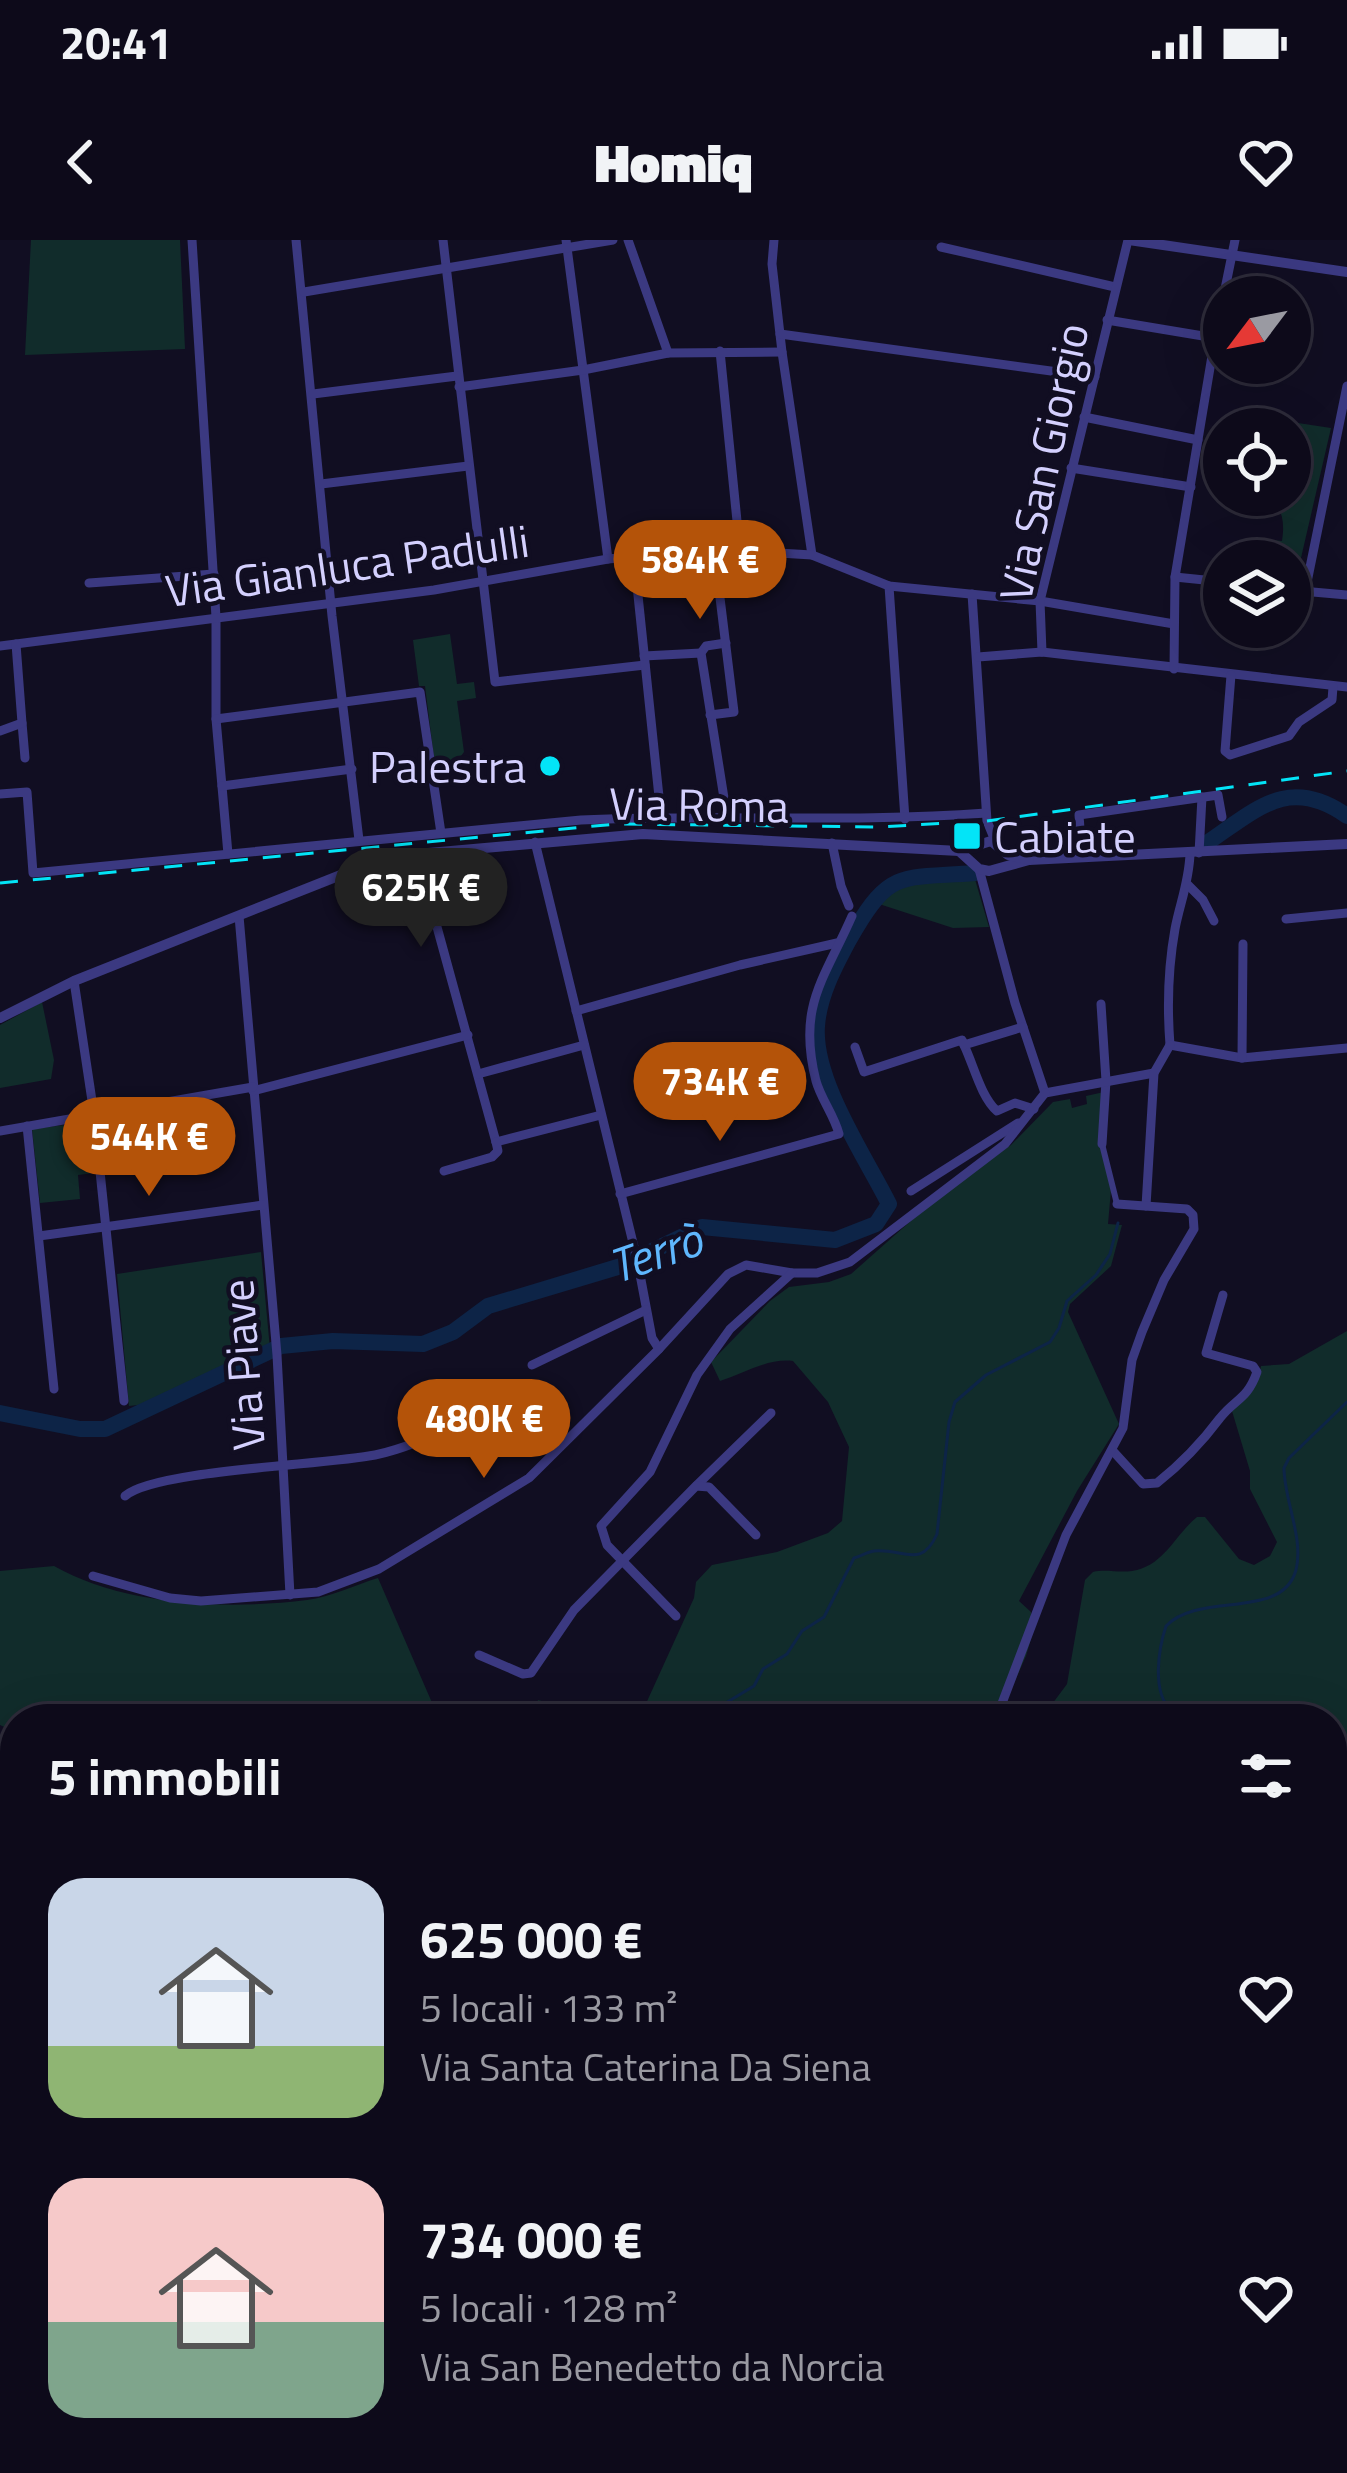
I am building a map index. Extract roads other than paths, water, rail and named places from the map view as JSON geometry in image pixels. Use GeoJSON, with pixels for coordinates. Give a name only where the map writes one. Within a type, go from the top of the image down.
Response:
{"type":"FeatureCollection","features":[{"type":"Feature","properties":{"kind":"street"},"geometry":{"type":"LineString","coordinates":[[192,240],[214,574],[216,719],[228,854]]}},
{"type":"Feature","properties":{"kind":"street"},"geometry":{"type":"LineString","coordinates":[[296,240],[359,840]]}},
{"type":"Feature","properties":{"kind":"street"},"geometry":{"type":"LineString","coordinates":[[443,240],[495,682],[726,643]]}},
{"type":"Feature","properties":{"kind":"street"},"geometry":{"type":"LineString","coordinates":[[304,292],[566,244],[613,240]]}},
{"type":"Feature","properties":{"kind":"street"},"geometry":{"type":"LineString","coordinates":[[628,240],[668,353]]}},
{"type":"Feature","properties":{"kind":"street"},"geometry":{"type":"LineString","coordinates":[[774,240],[772,264],[782,352],[812,555]]}},
{"type":"Feature","properties":{"kind":"street"},"geometry":{"type":"LineString","coordinates":[[1128,240],[1347,272]]}},
{"type":"Feature","properties":{"kind":"street","name":"Via San Giorgio"},"geometry":{"type":"LineString","coordinates":[[1042,652],[1040,601],[1128,240]]}},
{"type":"Feature","properties":{"kind":"street"},"geometry":{"type":"LineString","coordinates":[[1228,276],[1235,240]]}},
{"type":"Feature","properties":{"kind":"street"},"geometry":{"type":"LineString","coordinates":[[566,244],[608,559]]}},
{"type":"Feature","properties":{"kind":"street","name":"Via San Giorgio"},"geometry":{"type":"LineString","coordinates":[[941,247],[1115,287]]}},
{"type":"Feature","properties":{"kind":"street"},"geometry":{"type":"LineString","coordinates":[[1106,320],[1203,336]]}},
{"type":"Feature","properties":{"kind":"street"},"geometry":{"type":"LineString","coordinates":[[780,334],[1095,377]]}},
{"type":"Feature","properties":{"kind":"street"},"geometry":{"type":"LineString","coordinates":[[720,351],[740,551]]}},
{"type":"Feature","properties":{"kind":"street"},"geometry":{"type":"LineString","coordinates":[[313,394],[583,370],[668,353],[782,352]]}},
{"type":"Feature","properties":{"kind":"street"},"geometry":{"type":"LineString","coordinates":[[1174,669],[1175,577],[1207,384]]}},
{"type":"Feature","properties":{"kind":"street"},"geometry":{"type":"LineString","coordinates":[[1311,562],[1347,386]]}},
{"type":"Feature","properties":{"kind":"street"},"geometry":{"type":"LineString","coordinates":[[1084,417],[1198,440]]}},
{"type":"Feature","properties":{"kind":"street"},"geometry":{"type":"LineString","coordinates":[[321,484],[468,466]]}},
{"type":"Feature","properties":{"kind":"street"},"geometry":{"type":"LineString","coordinates":[[1071,468],[1191,487]]}},
{"type":"Feature","properties":{"kind":"street"},"geometry":{"type":"LineString","coordinates":[[1330,468],[1347,471]]}},
{"type":"Feature","properties":{"kind":"street"},"geometry":{"type":"LineString","coordinates":[[710,715],[734,712],[714,549]]}},
{"type":"Feature","properties":{"kind":"street","name":"Via Gianluca Padulli"},"geometry":{"type":"LineString","coordinates":[[0,646],[482,581],[608,559],[714,549],[812,555],[889,586],[1040,601],[1174,624]]}},
{"type":"Feature","properties":{"kind":"street"},"geometry":{"type":"LineString","coordinates":[[634,556],[661,816]]}},
{"type":"Feature","properties":{"kind":"street"},"geometry":{"type":"LineString","coordinates":[[89,583],[214,574]]}},
{"type":"Feature","properties":{"kind":"street"},"geometry":{"type":"LineString","coordinates":[[1175,577],[1203,580]]}},
{"type":"Feature","properties":{"kind":"street"},"geometry":{"type":"LineString","coordinates":[[889,586],[905,819]]}},
{"type":"Feature","properties":{"kind":"street"},"geometry":{"type":"LineString","coordinates":[[1311,593],[1347,596]]}},
{"type":"Feature","properties":{"kind":"street"},"geometry":{"type":"LineString","coordinates":[[972,594],[987,826],[1013,858],[1029,860]]}},
{"type":"Feature","properties":{"kind":"street"},"geometry":{"type":"LineString","coordinates":[[16,644],[25,758]]}},
{"type":"Feature","properties":{"kind":"street"},"geometry":{"type":"LineString","coordinates":[[704,649],[727,818]]}},
{"type":"Feature","properties":{"kind":"street"},"geometry":{"type":"LineString","coordinates":[[978,657],[1042,652],[1347,687]]}},
{"type":"Feature","properties":{"kind":"street"},"geometry":{"type":"LineString","coordinates":[[1231,675],[1225,751],[1233,755],[1289,736],[1299,722],[1332,700],[1333,687]]}},
{"type":"Feature","properties":{"kind":"street"},"geometry":{"type":"LineString","coordinates":[[216,719],[420,692],[441,833]]}},
{"type":"Feature","properties":{"kind":"street"},"geometry":{"type":"LineString","coordinates":[[0,731],[22,723]]}},
{"type":"Feature","properties":{"kind":"street"},"geometry":{"type":"LineString","coordinates":[[222,786],[352,770]]}},
{"type":"Feature","properties":{"kind":"street"},"geometry":{"type":"LineString","coordinates":[[0,794],[27,792],[33,873],[661,816],[905,819],[986,813]]}},
{"type":"Feature","properties":{"kind":"street"},"geometry":{"type":"LineString","coordinates":[[1082,856],[1079,815],[1218,796],[1222,817]]}},
{"type":"Feature","properties":{"kind":"street"},"geometry":{"type":"LineString","coordinates":[[1146,1206],[1154,1072],[1170,1045],[1167,1003],[1175,928],[1188,885],[1202,797]]}},
{"type":"Feature","properties":{"kind":"street"},"geometry":{"type":"LineString","coordinates":[[987,826],[976,865],[1045,1093]]}},
{"type":"Feature","properties":{"kind":"street","name":"Via Roma"},"geometry":{"type":"LineString","coordinates":[[0,1018],[74,981],[366,866],[418,854],[681,833],[959,851],[979,843]]}},
{"type":"Feature","properties":{"kind":"street"},"geometry":{"type":"LineString","coordinates":[[535,842],[634,1251]]}},
{"type":"Feature","properties":{"kind":"street"},"geometry":{"type":"LineString","coordinates":[[620,1194],[839,1134],[820,1094],[807,1035],[820,983],[851,911],[832,843]]}},
{"type":"Feature","properties":{"kind":"street"},"geometry":{"type":"LineString","coordinates":[[979,843],[999,846]]}},
{"type":"Feature","properties":{"kind":"street"},"geometry":{"type":"LineString","coordinates":[[959,851],[988,871],[1029,860],[1082,856],[1347,844]]}},
{"type":"Feature","properties":{"kind":"street"},"geometry":{"type":"LineString","coordinates":[[999,846],[999,866]]}},
{"type":"Feature","properties":{"kind":"street"},"geometry":{"type":"LineString","coordinates":[[418,854],[496,1142],[495,1155],[444,1172]]}},
{"type":"Feature","properties":{"kind":"street"},"geometry":{"type":"LineString","coordinates":[[1188,885],[1214,921]]}},
{"type":"Feature","properties":{"kind":"street"},"geometry":{"type":"LineString","coordinates":[[1286,919],[1347,913]]}},
{"type":"Feature","properties":{"kind":"street","name":"Via Piave"},"geometry":{"type":"LineString","coordinates":[[239,916],[277,1355],[290,1594]]}},
{"type":"Feature","properties":{"kind":"street"},"geometry":{"type":"LineString","coordinates":[[576,1011],[837,943]]}},
{"type":"Feature","properties":{"kind":"street"},"geometry":{"type":"LineString","coordinates":[[1242,1058],[1243,944]]}},
{"type":"Feature","properties":{"kind":"street"},"geometry":{"type":"LineString","coordinates":[[74,981],[94,1114],[124,1401]]}},
{"type":"Feature","properties":{"kind":"street"},"geometry":{"type":"LineString","coordinates":[[1002,1704],[1066,1535],[1123,1428],[1132,1360],[1142,1332],[1164,1280],[1194,1229],[1193,1215],[1187,1209],[1117,1204],[1102,1144],[1106,1081],[1101,1004]]}},
{"type":"Feature","properties":{"kind":"street"},"geometry":{"type":"LineString","coordinates":[[964,1045],[1023,1028]]}},
{"type":"Feature","properties":{"kind":"street"},"geometry":{"type":"LineString","coordinates":[[0,1131],[253,1089],[468,1035]]}},
{"type":"Feature","properties":{"kind":"street"},"geometry":{"type":"LineString","coordinates":[[855,1047],[864,1072],[962,1040],[979,1074],[985,1100],[997,1111],[1015,1102],[1034,1109]]}},
{"type":"Feature","properties":{"kind":"street"},"geometry":{"type":"LineString","coordinates":[[478,1074],[584,1045]]}},
{"type":"Feature","properties":{"kind":"street"},"geometry":{"type":"LineString","coordinates":[[1170,1045],[1242,1058],[1347,1048]]}},
{"type":"Feature","properties":{"kind":"street"},"geometry":{"type":"LineString","coordinates":[[93,1576],[188,1600],[327,1590],[373,1573],[520,1485],[734,1270],[751,1265],[792,1274],[830,1271],[854,1259],[1005,1144],[1045,1093],[1154,1072]]}},
{"type":"Feature","properties":{"kind":"street"},"geometry":{"type":"LineString","coordinates":[[496,1142],[602,1114]]}},
{"type":"Feature","properties":{"kind":"street"},"geometry":{"type":"LineString","coordinates":[[911,1191],[1023,1121]]}},
{"type":"Feature","properties":{"kind":"street"},"geometry":{"type":"LineString","coordinates":[[27,1126],[54,1389]]}},
{"type":"Feature","properties":{"kind":"street"},"geometry":{"type":"LineString","coordinates":[[39,1236],[263,1205]]}},
{"type":"Feature","properties":{"kind":"street"},"geometry":{"type":"LineString","coordinates":[[638,1264],[652,1338],[659,1349]]}},
{"type":"Feature","properties":{"kind":"street"},"geometry":{"type":"LineString","coordinates":[[676,1616],[603,1540],[603,1519],[650,1472],[697,1375],[730,1329],[792,1274]]}},
{"type":"Feature","properties":{"kind":"street"},"geometry":{"type":"LineString","coordinates":[[1112,1450],[1143,1484],[1157,1483],[1248,1396],[1257,1372],[1253,1366],[1206,1353],[1223,1295]]}},
{"type":"Feature","properties":{"kind":"street"},"geometry":{"type":"LineString","coordinates":[[532,1365],[646,1310]]}},
{"type":"Feature","properties":{"kind":"street"},"geometry":{"type":"LineString","coordinates":[[479,1655],[531,1673],[574,1610],[771,1413]]}},
{"type":"Feature","properties":{"kind":"street"},"geometry":{"type":"LineString","coordinates":[[125,1496],[159,1483],[386,1453],[471,1418]]}},
{"type":"Feature","properties":{"kind":"street"},"geometry":{"type":"LineString","coordinates":[[696,1486],[709,1487],[756,1534]]}},
{"type":"Feature","properties":{"kind":"waterway","name":"Terrò"},"geometry":{"type":"LineString","coordinates":[[1207,843],[1274,801],[1308,798],[1347,816]]}},
{"type":"Feature","properties":{"kind":"waterway","name":"Terrò"},"geometry":{"type":"LineString","coordinates":[[0,1413],[80,1429],[105,1429],[281,1346],[333,1341],[423,1344],[453,1332],[488,1306],[621,1266],[702,1227],[835,1240],[876,1224],[889,1204],[842,1117],[823,1070],[817,1026],[821,1004],[849,940],[887,889],[912,878],[975,873]]}},
{"type":"Feature","properties":{"kind":"waterway"},"geometry":{"type":"LineString","coordinates":[[724,1704],[754,1686],[763,1669],[787,1654],[802,1631],[824,1617],[854,1558],[874,1551],[918,1554],[931,1545],[937,1534],[955,1402],[986,1375],[1050,1342],[1067,1301],[1096,1275],[1110,1254],[1118,1223]]}},
{"type":"Feature","properties":{"kind":"waterway"},"geometry":{"type":"LineString","coordinates":[[1167,1704],[1159,1681],[1166,1626],[1198,1610],[1257,1601],[1288,1586],[1296,1570],[1298,1545],[1284,1468],[1347,1402]]}},
{"type":"Feature","properties":{"kind":"railway"},"geometry":{"type":"LineString","coordinates":[[0,883],[616,824],[877,827],[987,821],[1347,771]]}},
{"type":"Feature","properties":{"kind":"place","name":"Palestra"},"geometry":{"type":"Point","coordinates":[550,766]}},
{"type":"Feature","properties":{"kind":"place","name":"Cabiate"},"geometry":{"type":"Point","coordinates":[967,836]}}]}
